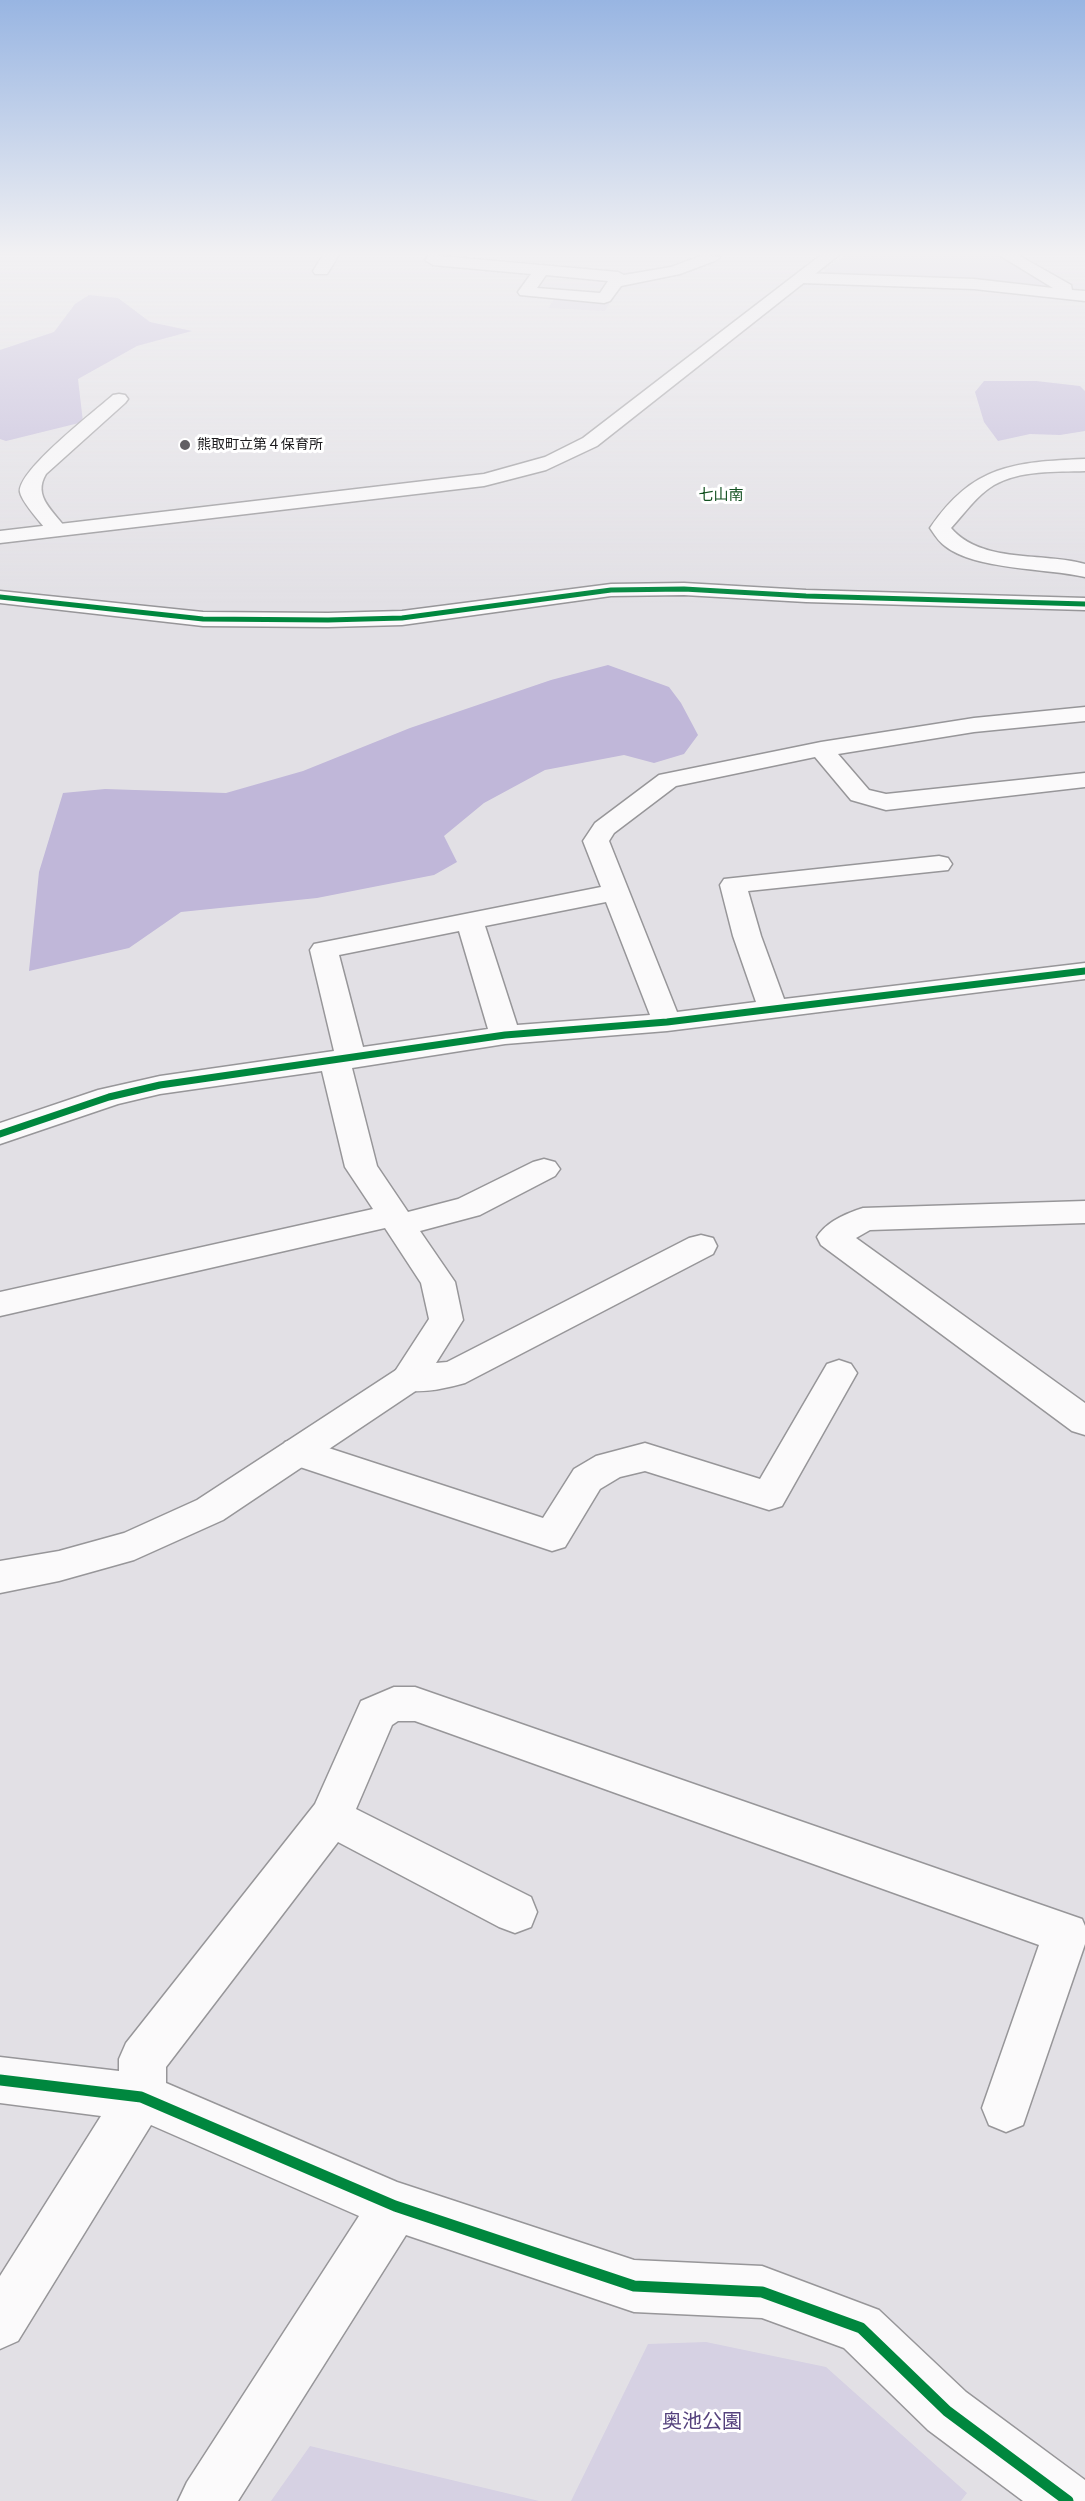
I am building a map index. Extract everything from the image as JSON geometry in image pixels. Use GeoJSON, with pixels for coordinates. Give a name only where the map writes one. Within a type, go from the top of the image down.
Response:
{"type":"FeatureCollection","features":[{"type":"Feature","properties":{"kind":"street"},"geometry":{"type":"LineString","coordinates":[[0,537],[484,480],[538,468],[563,458],[590,442],[681,372]]}},
{"type":"Feature","properties":{"kind":"street"},"geometry":{"type":"LineString","coordinates":[[57,530],[30,494],[30,484],[38,471],[118,399]]}},
{"type":"Feature","properties":{"kind":"street"},"geometry":{"type":"LineString","coordinates":[[1085,465],[1016,472],[986,481],[940,528],[944,535],[983,556],[999,560],[1070,565],[1085,571]]}},
{"type":"Feature","properties":{"kind":"street"},"geometry":{"type":"LineString","coordinates":[[0,597],[203,618],[328,620],[402,618],[611,590],[684,589],[806,596],[1085,604]]}},
{"type":"Feature","properties":{"kind":"street"},"geometry":{"type":"LineString","coordinates":[[667,1022],[596,841],[604,828],[668,780],[821,749],[974,725],[1085,714]]}},
{"type":"Feature","properties":{"kind":"street"},"geometry":{"type":"LineString","coordinates":[[821,749],[860,795],[886,802],[1085,780]]}},
{"type":"Feature","properties":{"kind":"street"},"geometry":{"type":"LineString","coordinates":[[773,1009],[747,936],[733,885],[939,864]]}},
{"type":"Feature","properties":{"kind":"street"},"geometry":{"type":"LineString","coordinates":[[0,1577],[59,1566],[134,1545],[210,1510],[408,1379],[446,1320],[438,1282],[362,1167],[324,950],[616,892]]}},
{"type":"Feature","properties":{"kind":"street"},"geometry":{"type":"LineString","coordinates":[[470,921],[505,1035]]}},
{"type":"Feature","properties":{"kind":"street"},"geometry":{"type":"LineString","coordinates":[[0,1134],[109,1097],[160,1085],[505,1035],[667,1022],[1085,971]]}},
{"type":"Feature","properties":{"kind":"street"},"geometry":{"type":"LineString","coordinates":[[0,1304],[397,1220],[469,1207],[544,1168]]}},
{"type":"Feature","properties":{"kind":"street"},"geometry":{"type":"LineString","coordinates":[[1051,1212],[1085,1235]]}},
{"type":"Feature","properties":{"kind":"street"},"geometry":{"type":"LineString","coordinates":[[1085,1212],[863,1219],[832,1236],[1085,1422]]}},
{"type":"Feature","properties":{"kind":"street"},"geometry":{"type":"LineString","coordinates":[[408,1379],[453,1374],[701,1246]]}},
{"type":"Feature","properties":{"kind":"street"},"geometry":{"type":"LineString","coordinates":[[298,1452],[552,1536],[587,1479],[609,1466],[645,1458],[769,1496],[839,1373]]}},
{"type":"Feature","properties":{"kind":"street"},"geometry":{"type":"LineString","coordinates":[[0,2323],[141,2097],[143,2059],[331,1817],[376,1713],[394,1704],[415,1704],[1066,1934],[1006,2108]]}},
{"type":"Feature","properties":{"kind":"street"},"geometry":{"type":"LineString","coordinates":[[331,1817],[515,1912]]}},
{"type":"Feature","properties":{"kind":"street"},"geometry":{"type":"LineString","coordinates":[[0,2080],[141,2097],[395,2206],[634,2286],[762,2292],[861,2328],[947,2411],[1068,2501]]}},
{"type":"Feature","properties":{"kind":"street"},"geometry":{"type":"LineString","coordinates":[[206,2501],[395,2206]]}},
{"type":"Feature","properties":{"kind":"green space","name":"奥池公園"},"geometry":{"type":"Polygon","coordinates":[[[706,2342],[826,2367],[967,2493],[961,2501],[571,2501],[648,2344],[706,2342]]]}},
{"type":"Feature","properties":{"kind":"green space"},"geometry":{"type":"Polygon","coordinates":[[[310,2446],[539,2501],[271,2501],[310,2446]]]}},
{"type":"Feature","properties":{"kind":"shaded area"},"geometry":{"type":"Polygon","coordinates":[[[0,372],[91,372],[78,379],[83,422],[6,441],[0,439],[0,372]]]}},
{"type":"Feature","properties":{"kind":"shaded area"},"geometry":{"type":"Polygon","coordinates":[[[984,381],[1036,381],[1080,386],[1085,391],[1085,431],[1060,435],[1030,434],[998,441],[984,422],[975,392],[984,381]]]}},
{"type":"Feature","properties":{"kind":"shaded area"},"geometry":{"type":"Polygon","coordinates":[[[608,665],[669,687],[681,703],[698,735],[684,754],[654,763],[624,755],[545,770],[484,803],[444,836],[457,862],[434,875],[317,898],[181,912],[129,948],[29,971],[39,872],[63,793],[105,789],[226,793],[303,771],[410,728],[551,680],[608,665]]]}},
{"type":"Feature","properties":{"kind":"cycle path"},"geometry":{"type":"LineString","coordinates":[[0,597],[203,619],[328,620],[402,618],[611,590],[684,589],[806,596],[1085,604]]}},
{"type":"Feature","properties":{"kind":"cycle path"},"geometry":{"type":"LineString","coordinates":[[0,1134],[109,1097],[160,1085],[505,1035],[667,1022],[1085,971]]}},
{"type":"Feature","properties":{"kind":"cycle path"},"geometry":{"type":"LineString","coordinates":[[0,2080],[141,2097],[395,2206],[634,2286],[762,2292],[861,2328],[947,2411],[1068,2501]]}},
{"type":"Feature","properties":{"kind":"place","name":"熊取町立第４保育所"},"geometry":{"type":"Point","coordinates":[185,445]}},
{"type":"Feature","properties":{"kind":"district","name":"七山南"},"geometry":{"type":"Point","coordinates":[721,496]}}]}
